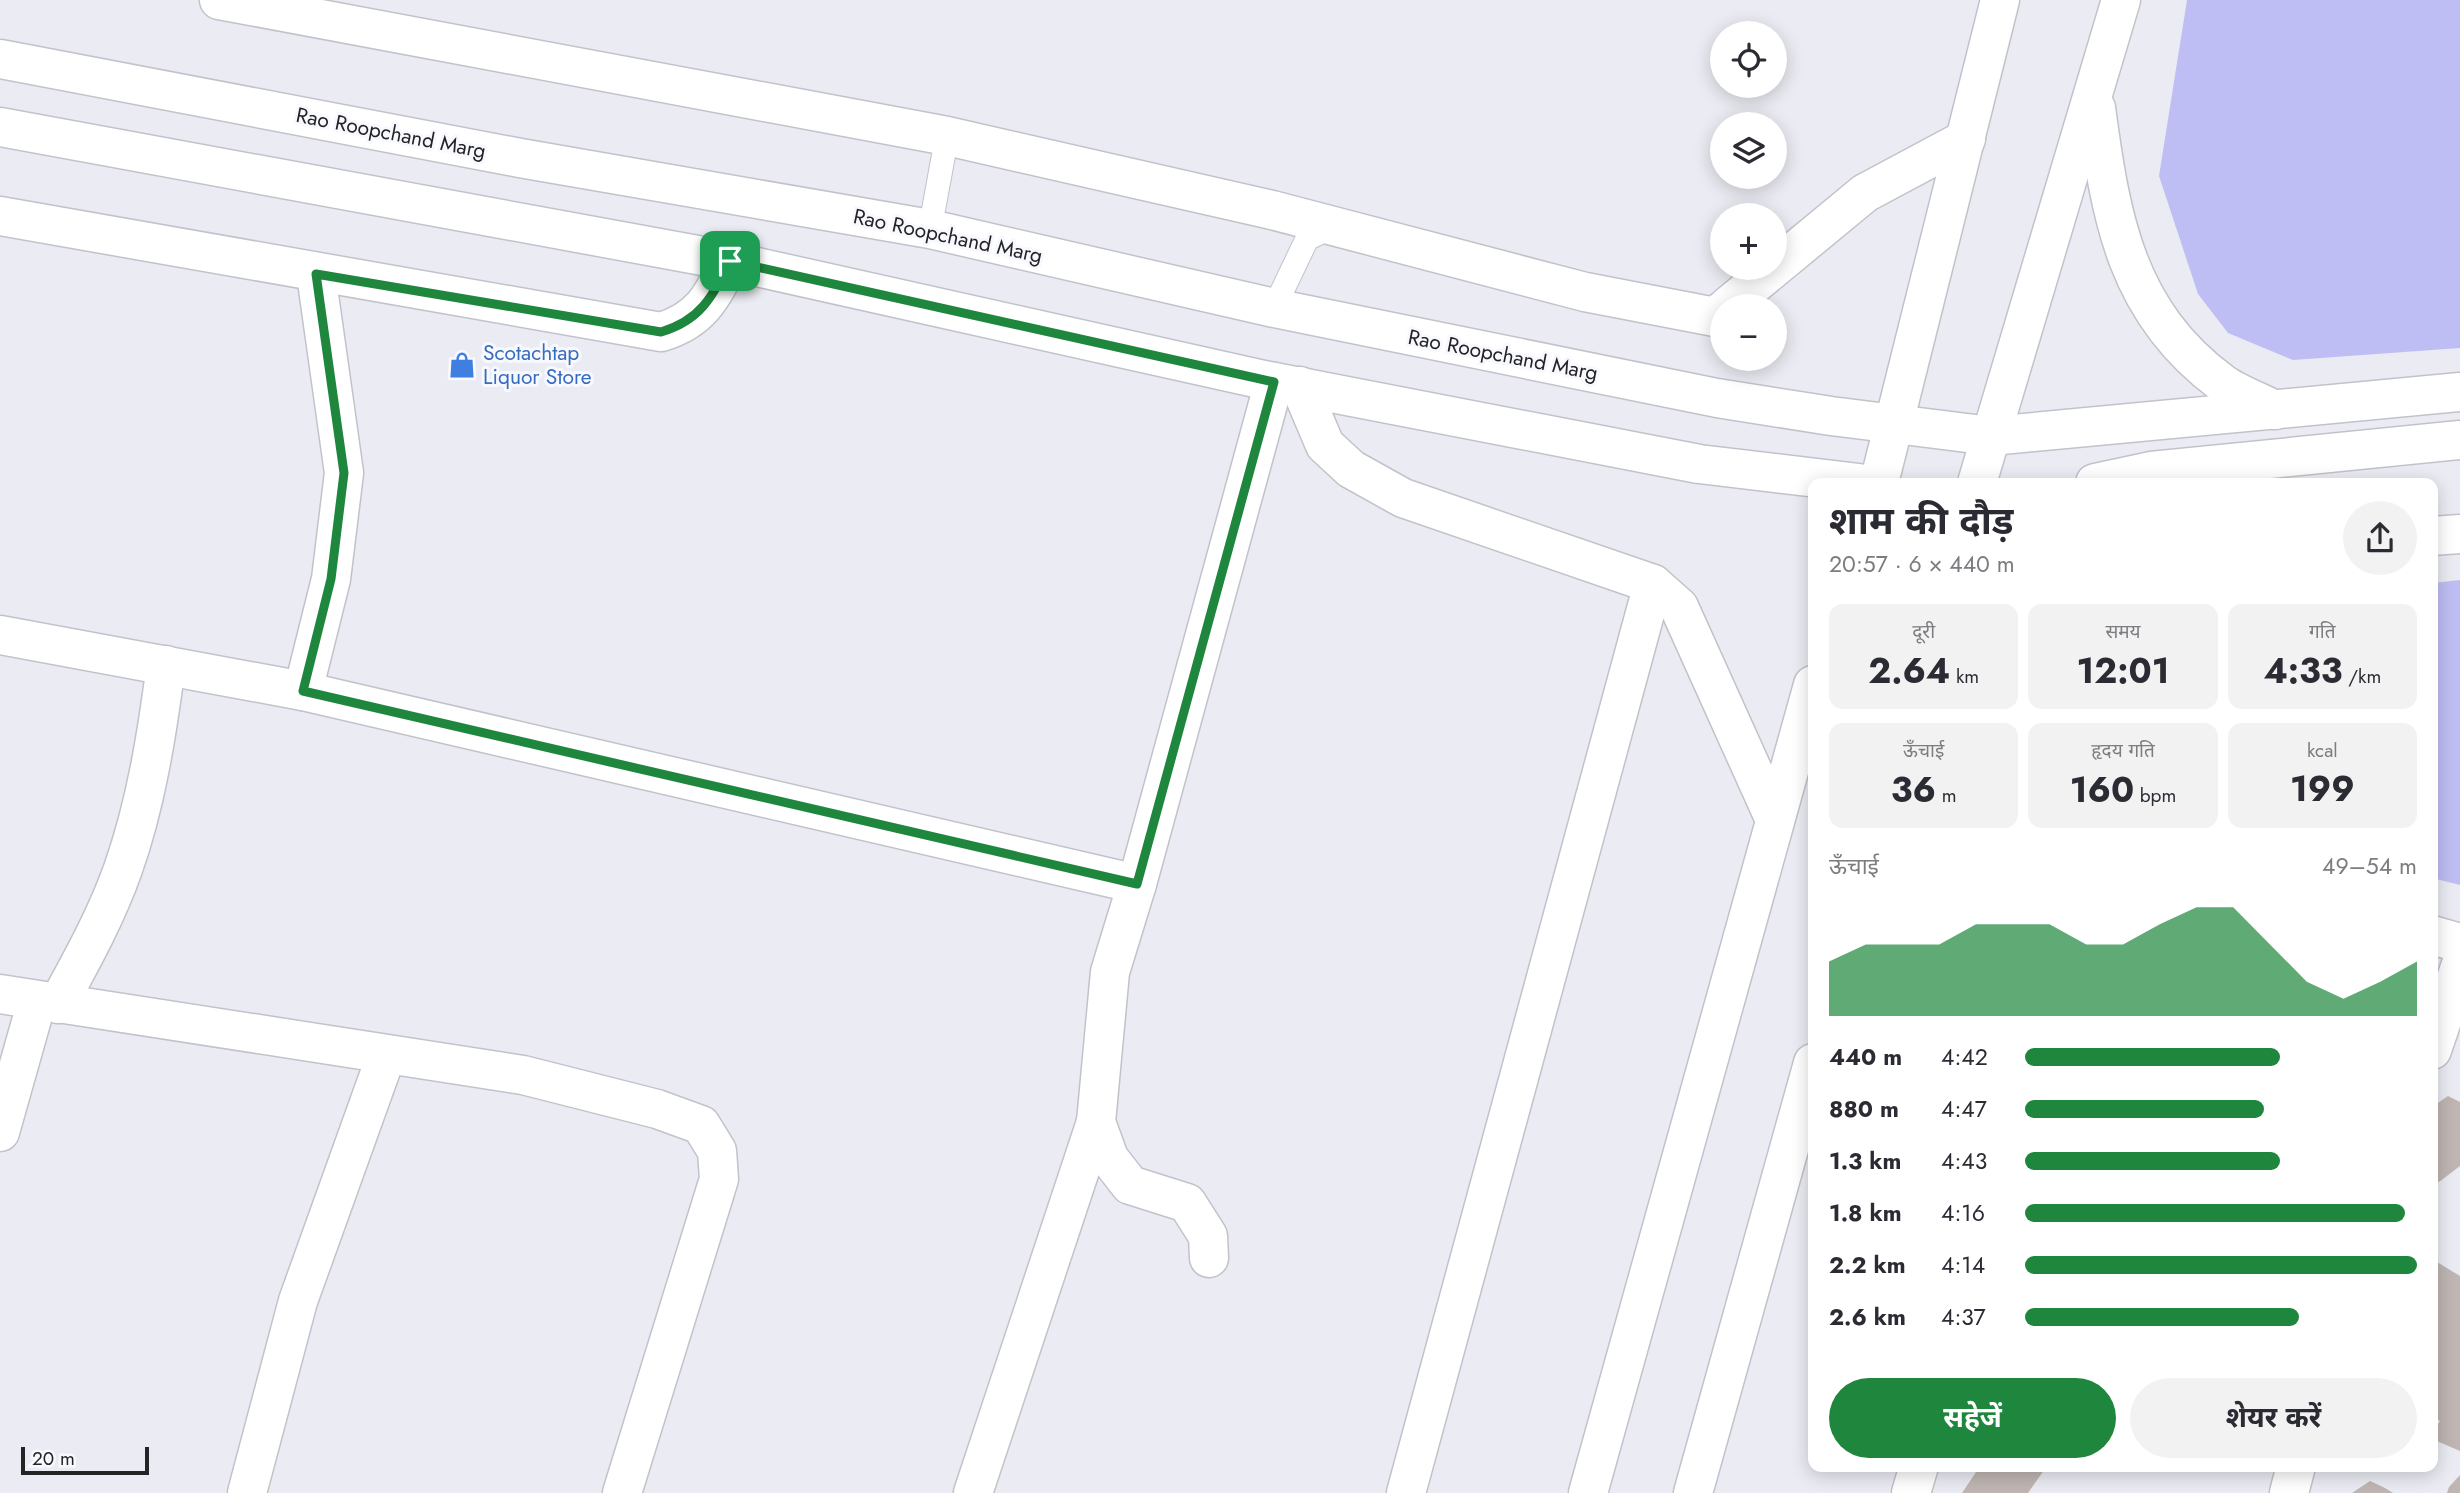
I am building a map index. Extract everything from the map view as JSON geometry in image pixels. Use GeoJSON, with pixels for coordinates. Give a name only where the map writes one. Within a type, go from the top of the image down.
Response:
{"type":"FeatureCollection","features":[{"type":"Feature","properties":{"kind":"street"},"geometry":{"type":"LineString","coordinates":[[219,0],[947,135],[1272,210],[1585,292],[1710,316]]}},
{"type":"Feature","properties":{"kind":"street"},"geometry":{"type":"LineString","coordinates":[[1880,478],[2000,0]]}},
{"type":"Feature","properties":{"kind":"street"},"geometry":{"type":"LineString","coordinates":[[1978,478],[2121,0]]}},
{"type":"Feature","properties":{"kind":"street","name":"Rao Roopchand Marg"},"geometry":{"type":"LineString","coordinates":[[0,59],[520,158],[930,229],[1274,309],[1717,398],[1831,416],[1991,436],[2460,392]]}},
{"type":"Feature","properties":{"kind":"street"},"geometry":{"type":"LineString","coordinates":[[2094,96],[2114,221],[2134,277],[2146,299],[2184,349],[2223,384],[2275,410]]}},
{"type":"Feature","properties":{"kind":"street"},"geometry":{"type":"LineString","coordinates":[[0,127],[730,261],[1287,384],[1699,464],[1817,478]]}},
{"type":"Feature","properties":{"kind":"street"},"geometry":{"type":"LineString","coordinates":[[1743,294],[1865,193],[1966,139]]}},
{"type":"Feature","properties":{"kind":"street"},"geometry":{"type":"LineString","coordinates":[[0,216],[316,274],[661,332],[684,325],[709,302],[730,261]]}},
{"type":"Feature","properties":{"kind":"street"},"geometry":{"type":"LineString","coordinates":[[303,691],[331,579],[344,473],[316,274]]}},
{"type":"Feature","properties":{"kind":"street"},"geometry":{"type":"LineString","coordinates":[[1287,384],[1325,444],[1351,469],[1403,498],[1653,584],[1679,607],[1775,820]]}},
{"type":"Feature","properties":{"kind":"street"},"geometry":{"type":"LineString","coordinates":[[973,1493],[1096,1122],[1110,972],[1287,384]]}},
{"type":"Feature","properties":{"kind":"street"},"geometry":{"type":"LineString","coordinates":[[2118,478],[2151,471],[2460,440]]}},
{"type":"Feature","properties":{"kind":"street"},"geometry":{"type":"LineString","coordinates":[[2263,478],[2307,456]]}},
{"type":"Feature","properties":{"kind":"street"},"geometry":{"type":"LineString","coordinates":[[2438,536],[2460,534]]}},
{"type":"Feature","properties":{"kind":"street"},"geometry":{"type":"LineString","coordinates":[[1406,1493],[1653,584]]}},
{"type":"Feature","properties":{"kind":"street"},"geometry":{"type":"LineString","coordinates":[[0,635],[303,691],[1137,884]]}},
{"type":"Feature","properties":{"kind":"street"},"geometry":{"type":"LineString","coordinates":[[0,1132],[47,1003],[93,940],[123,868],[156,746],[166,665]]}},
{"type":"Feature","properties":{"kind":"street"},"geometry":{"type":"LineString","coordinates":[[1588,1493],[1808,703]]}},
{"type":"Feature","properties":{"kind":"street"},"geometry":{"type":"LineString","coordinates":[[2438,937],[2460,943]]}},
{"type":"Feature","properties":{"kind":"street"},"geometry":{"type":"LineString","coordinates":[[2438,1032],[2460,968]]}},
{"type":"Feature","properties":{"kind":"street"},"geometry":{"type":"LineString","coordinates":[[0,994],[386,1056],[523,1075],[657,1109],[701,1125],[717,1151],[719,1179],[622,1493]]}},
{"type":"Feature","properties":{"kind":"street"},"geometry":{"type":"LineString","coordinates":[[247,1493],[298,1301],[386,1056]]}},
{"type":"Feature","properties":{"kind":"street"},"geometry":{"type":"LineString","coordinates":[[1693,1493],[1808,1081]]}},
{"type":"Feature","properties":{"kind":"street"},"geometry":{"type":"LineString","coordinates":[[1096,1122],[1109,1157],[1130,1185],[1187,1203],[1208,1236],[1209,1258]]}},
{"type":"Feature","properties":{"kind":"street"},"geometry":{"type":"LineString","coordinates":[[1911,1493],[1917,1472]]}},
{"type":"Feature","properties":{"kind":"street"},"geometry":{"type":"LineString","coordinates":[[2289,1493],[2294,1472]]}},
{"type":"Feature","properties":{"kind":"lane"},"geometry":{"type":"LineString","coordinates":[[930,229],[947,135]]}},
{"type":"Feature","properties":{"kind":"lane"},"geometry":{"type":"LineString","coordinates":[[1274,309],[1307,239],[1332,227]]}},
{"type":"Feature","properties":{"kind":"shaded area"},"geometry":{"type":"Polygon","coordinates":[[[2187,0],[2460,0],[2460,348],[2293,360],[2228,333],[2198,294],[2159,176],[2187,0]]]}},
{"type":"Feature","properties":{"kind":"shaded area"},"geometry":{"type":"Polygon","coordinates":[[[2460,580],[2460,885],[2438,880],[2438,582],[2460,580]]]}},
{"type":"Feature","properties":{"kind":"building"},"geometry":{"type":"Polygon","coordinates":[[[2448,1096],[2460,1102],[2460,1166],[2439,1182],[2438,1181],[2438,1103],[2448,1096]]]}},
{"type":"Feature","properties":{"kind":"building"},"geometry":{"type":"Polygon","coordinates":[[[2438,1263],[2460,1276],[2460,1451],[2438,1442],[2438,1263]]]}},
{"type":"Feature","properties":{"kind":"building"},"geometry":{"type":"Polygon","coordinates":[[[1976,1472],[2043,1472],[2028,1493],[1962,1493],[1976,1472]]]}},
{"type":"Feature","properties":{"kind":"building"},"geometry":{"type":"Polygon","coordinates":[[[2460,1475],[2460,1493],[2447,1493],[2449,1487],[2460,1475]]]}},
{"type":"Feature","properties":{"kind":"building"},"geometry":{"type":"Polygon","coordinates":[[[2370,1481],[2385,1488],[2393,1493],[2352,1493],[2370,1481]]]}},
{"type":"Feature","properties":{"kind":"place","name":"Scotachtap Liquor Store"},"geometry":{"type":"Point","coordinates":[462,365]}},
{"type":"Feature","properties":{"kind":"route"},"geometry":{"type":"LineString","coordinates":[[730,261],[1274,382],[1137,884],[303,691],[331,579],[344,473],[316,274],[661,332],[684,325],[709,302],[730,261]]}}]}
